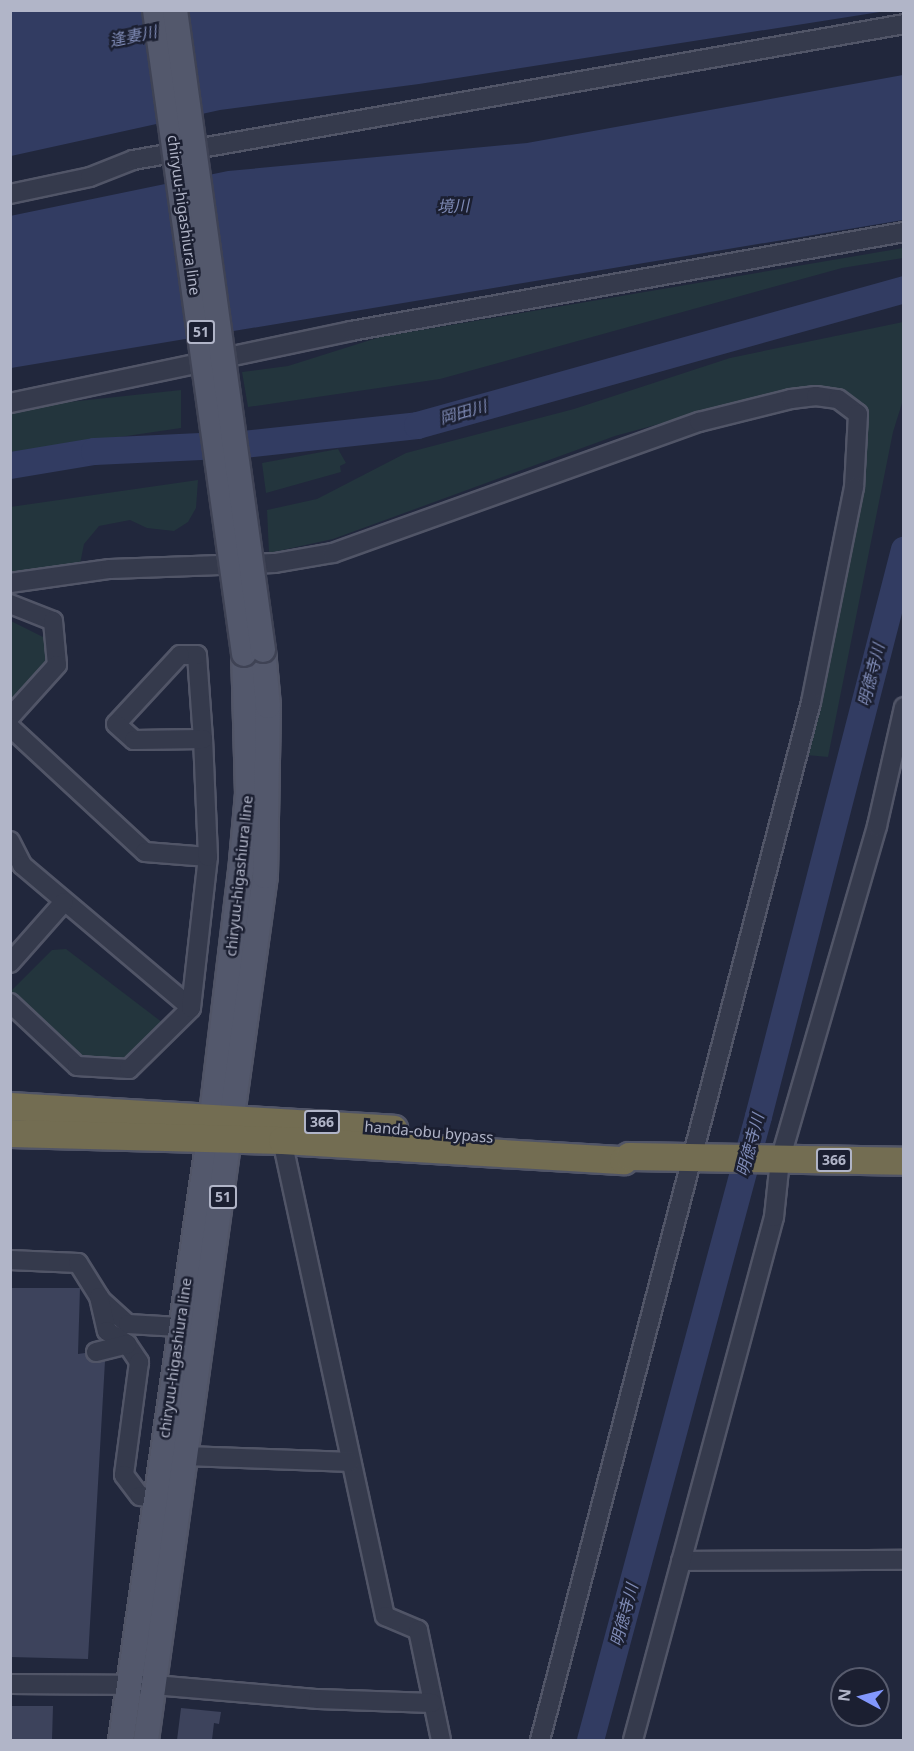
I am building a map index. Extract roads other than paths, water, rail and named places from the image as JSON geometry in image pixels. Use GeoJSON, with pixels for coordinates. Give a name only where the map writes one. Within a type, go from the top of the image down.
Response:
{"type":"FeatureCollection","features":[{"type":"Feature","properties":{"kind":"highway","name":"handa-obu bypass"},"geometry":{"type":"LineString","coordinates":[[10,1106],[221,1128],[621,1149],[629,1156]]}},
{"type":"Feature","properties":{"kind":"highway","name":"handa-obu bypass"},"geometry":{"type":"LineString","coordinates":[[10,1133],[221,1128],[282,1140],[623,1160],[629,1156],[903,1161]]}},
{"type":"Feature","properties":{"kind":"main road","name":"chiryuu-higashiura line"},"geometry":{"type":"LineString","coordinates":[[155,10],[254,652]]}},
{"type":"Feature","properties":{"kind":"main road","name":"chiryuu-higashiura line"},"geometry":{"type":"LineString","coordinates":[[146,1740],[187,1456],[221,1128],[248,794],[254,652],[175,10]]}},
{"type":"Feature","properties":{"kind":"main road","name":"chiryuu-higashiura line"},"geometry":{"type":"LineString","coordinates":[[122,1740],[179,1327],[221,1128]]}},
{"type":"Feature","properties":{"kind":"street"},"geometry":{"type":"LineString","coordinates":[[10,194],[90,177],[133,160],[903,24]]}},
{"type":"Feature","properties":{"kind":"street"},"geometry":{"type":"LineString","coordinates":[[10,403],[351,331],[903,232]]}},
{"type":"Feature","properties":{"kind":"street"},"geometry":{"type":"LineString","coordinates":[[10,583],[110,569],[275,563],[333,554],[699,422],[791,399],[816,396],[838,399],[858,414],[854,487],[811,702],[705,1158],[540,1740]]}},
{"type":"Feature","properties":{"kind":"street"},"geometry":{"type":"LineString","coordinates":[[10,604],[53,621],[57,665],[10,717]]}},
{"type":"Feature","properties":{"kind":"street"},"geometry":{"type":"LineString","coordinates":[[10,1003],[78,1066],[129,1069],[191,1008],[208,858],[203,739],[197,655],[180,655],[116,724],[134,740],[203,739]]}},
{"type":"Feature","properties":{"kind":"street"},"geometry":{"type":"LineString","coordinates":[[633,1740],[774,1217],[773,1160],[839,967],[878,826],[903,707]]}},
{"type":"Feature","properties":{"kind":"street"},"geometry":{"type":"LineString","coordinates":[[10,727],[145,852],[208,858]]}},
{"type":"Feature","properties":{"kind":"street"},"geometry":{"type":"LineString","coordinates":[[10,841],[22,864],[191,1008]]}},
{"type":"Feature","properties":{"kind":"street"},"geometry":{"type":"LineString","coordinates":[[10,963],[64,902]]}},
{"type":"Feature","properties":{"kind":"street"},"geometry":{"type":"LineString","coordinates":[[282,1140],[385,1616],[418,1630],[441,1740]]}},
{"type":"Feature","properties":{"kind":"street"},"geometry":{"type":"LineString","coordinates":[[10,1260],[78,1263],[112,1313],[128,1324],[179,1327]]}},
{"type":"Feature","properties":{"kind":"street"},"geometry":{"type":"LineString","coordinates":[[99,1297],[107,1331],[127,1344],[139,1362],[124,1475],[140,1496],[156,1498]]}},
{"type":"Feature","properties":{"kind":"street"},"geometry":{"type":"LineString","coordinates":[[96,1352],[127,1344]]}},
{"type":"Feature","properties":{"kind":"street"},"geometry":{"type":"LineString","coordinates":[[187,1456],[350,1462]]}},
{"type":"Feature","properties":{"kind":"street"},"geometry":{"type":"LineString","coordinates":[[681,1561],[903,1560]]}},
{"type":"Feature","properties":{"kind":"street"},"geometry":{"type":"LineString","coordinates":[[10,1684],[154,1685],[318,1699],[432,1703]]}},
{"type":"Feature","properties":{"kind":"water","name":"逢妻川"},"geometry":{"type":"Polygon","coordinates":[[[10,11],[886,11],[419,84],[220,110],[11,156],[10,11]]]}},
{"type":"Feature","properties":{"kind":"water","name":"境川"},"geometry":{"type":"Polygon","coordinates":[[[903,75],[903,220],[11,368],[10,216],[228,171],[527,143],[903,75]]]}},
{"type":"Feature","properties":{"kind":"waterway","name":"岡田川"},"geometry":{"type":"LineString","coordinates":[[10,465],[94,451],[243,444],[417,425],[904,289]]}},
{"type":"Feature","properties":{"kind":"waterway","name":"明徳寺川"},"geometry":{"type":"LineString","coordinates":[[590,1740],[758,1116],[904,549]]}}]}
